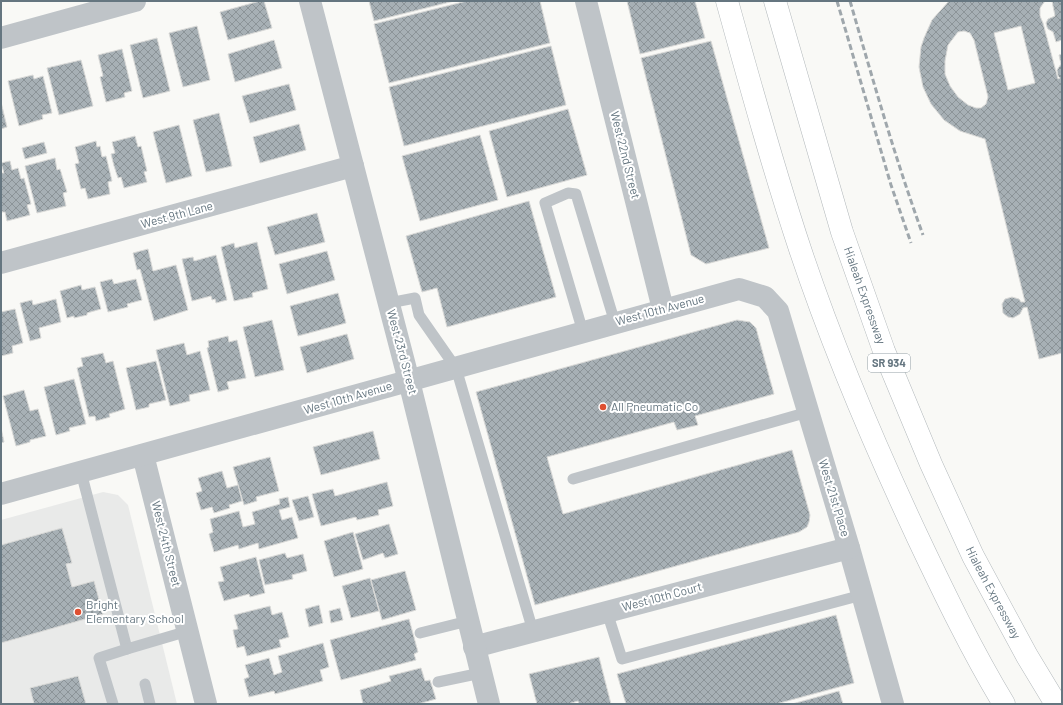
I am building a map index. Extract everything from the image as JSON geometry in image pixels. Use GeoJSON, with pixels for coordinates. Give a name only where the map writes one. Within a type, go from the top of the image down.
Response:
{"type":"FeatureCollection","features":[{"type":"Feature","properties":{"kind":"main road"},"geometry":{"type":"LineString","coordinates":[[727,1],[759,114],[800,249],[840,361],[884,466],[949,604],[1004,704]]}},
{"type":"Feature","properties":{"kind":"main road","name":"Hialeah Expressway"},"geometry":{"type":"LineString","coordinates":[[775,1],[842,232],[884,351],[931,464],[973,556],[1056,704]]}},
{"type":"Feature","properties":{"kind":"street"},"geometry":{"type":"LineString","coordinates":[[1,38],[135,1]]}},
{"type":"Feature","properties":{"kind":"street","name":"West 23rd Street"},"geometry":{"type":"LineString","coordinates":[[310,1],[409,381],[489,704]]}},
{"type":"Feature","properties":{"kind":"street","name":"West 22nd Street"},"geometry":{"type":"LineString","coordinates":[[586,1],[663,309]]}},
{"type":"Feature","properties":{"kind":"street","name":"West 9th Lane"},"geometry":{"type":"LineString","coordinates":[[1,263],[353,166]]}},
{"type":"Feature","properties":{"kind":"street","name":"West 10th Avenue"},"geometry":{"type":"LineString","coordinates":[[1,494],[739,289],[764,297]]}},
{"type":"Feature","properties":{"kind":"street","name":"West 21st Place"},"geometry":{"type":"LineString","coordinates":[[764,297],[778,311],[849,548],[893,704]]}},
{"type":"Feature","properties":{"kind":"street","name":"West 24th Street"},"geometry":{"type":"LineString","coordinates":[[143,455],[206,704]]}},
{"type":"Feature","properties":{"kind":"street","name":"West 10th Court"},"geometry":{"type":"LineString","coordinates":[[474,647],[849,548]]}},
{"type":"Feature","properties":{"kind":"lane"},"geometry":{"type":"LineString","coordinates":[[584,332],[545,203],[568,193],[576,194],[615,323]]}},
{"type":"Feature","properties":{"kind":"lane"},"geometry":{"type":"LineString","coordinates":[[389,303],[416,298],[420,315],[456,368],[533,631]]}},
{"type":"Feature","properties":{"kind":"lane"},"geometry":{"type":"LineString","coordinates":[[573,479],[808,412]]}},
{"type":"Feature","properties":{"kind":"lane"},"geometry":{"type":"LineString","coordinates":[[80,472],[127,649]]}},
{"type":"Feature","properties":{"kind":"lane"},"geometry":{"type":"LineString","coordinates":[[607,612],[622,659],[862,595]]}},
{"type":"Feature","properties":{"kind":"lane"},"geometry":{"type":"LineString","coordinates":[[420,633],[468,621]]}},
{"type":"Feature","properties":{"kind":"lane"},"geometry":{"type":"LineString","coordinates":[[113,704],[99,658],[188,631]]}},
{"type":"Feature","properties":{"kind":"lane"},"geometry":{"type":"LineString","coordinates":[[438,682],[481,673]]}},
{"type":"Feature","properties":{"kind":"lane"},"geometry":{"type":"LineString","coordinates":[[146,684],[150,704]]}},
{"type":"Feature","properties":{"kind":"shaded area","name":"Bright Elementary School"},"geometry":{"type":"Polygon","coordinates":[[[103,492],[118,495],[128,505],[177,704],[1,704],[1,520],[103,492]]]}},
{"type":"Feature","properties":{"kind":"building"},"geometry":{"type":"Polygon","coordinates":[[[264,1],[272,28],[228,40],[220,12],[264,1]]]}},
{"type":"Feature","properties":{"kind":"building"},"geometry":{"type":"Polygon","coordinates":[[[369,1],[454,1],[374,21],[369,1]]]}},
{"type":"Feature","properties":{"kind":"building"},"geometry":{"type":"Polygon","coordinates":[[[467,1],[540,1],[550,43],[389,83],[374,24],[467,1]]]}},
{"type":"Feature","properties":{"kind":"building"},"geometry":{"type":"Polygon","coordinates":[[[627,1],[695,1],[705,38],[640,54],[627,1]]]}},
{"type":"Feature","properties":{"kind":"building"},"geometry":{"type":"Polygon","coordinates":[[[949,1],[1045,1],[1040,8],[1040,16],[1058,79],[1060,78],[1057,70],[1061,64],[1059,55],[1062,54],[1062,353],[1039,359],[1027,307],[1023,308],[1020,314],[1013,318],[1008,317],[1003,313],[1002,304],[1005,299],[1012,297],[1019,299],[1021,302],[1025,302],[985,139],[960,131],[944,120],[931,104],[923,87],[919,67],[921,47],[932,20],[949,1]],[[1021,26],[994,33],[1008,90],[1035,83],[1021,26]],[[964,31],[958,32],[948,45],[945,61],[945,74],[950,86],[958,97],[968,105],[981,108],[986,104],[988,97],[974,40],[970,33],[964,31]]]}},
{"type":"Feature","properties":{"kind":"building"},"geometry":{"type":"Polygon","coordinates":[[[1052,1],[1062,1],[1062,40],[1056,42],[1053,32],[1048,29],[1046,23],[1048,19],[1055,16],[1052,1]]]}},
{"type":"Feature","properties":{"kind":"building"},"geometry":{"type":"Polygon","coordinates":[[[197,26],[210,80],[183,87],[169,33],[197,26]]]}},
{"type":"Feature","properties":{"kind":"building"},"geometry":{"type":"Polygon","coordinates":[[[157,38],[170,91],[143,98],[130,45],[157,38]]]}},
{"type":"Feature","properties":{"kind":"building"},"geometry":{"type":"Polygon","coordinates":[[[274,40],[282,68],[235,82],[228,54],[274,40]]]}},
{"type":"Feature","properties":{"kind":"building"},"geometry":{"type":"Polygon","coordinates":[[[711,41],[769,248],[706,264],[691,255],[641,58],[711,41]]]}},
{"type":"Feature","properties":{"kind":"building"},"geometry":{"type":"Polygon","coordinates":[[[551,46],[566,105],[404,146],[389,87],[551,46]]]}},
{"type":"Feature","properties":{"kind":"building"},"geometry":{"type":"Polygon","coordinates":[[[122,49],[132,91],[124,93],[125,97],[106,102],[100,77],[103,76],[98,55],[122,49]]]}},
{"type":"Feature","properties":{"kind":"building"},"geometry":{"type":"Polygon","coordinates":[[[81,60],[93,106],[59,115],[47,68],[81,60]]]}},
{"type":"Feature","properties":{"kind":"building"},"geometry":{"type":"Polygon","coordinates":[[[33,75],[34,79],[43,76],[52,113],[42,115],[43,119],[19,126],[8,81],[33,75]]]}},
{"type":"Feature","properties":{"kind":"building"},"geometry":{"type":"Polygon","coordinates":[[[289,84],[296,110],[250,123],[242,96],[289,84]]]}},
{"type":"Feature","properties":{"kind":"building"},"geometry":{"type":"Polygon","coordinates":[[[1,102],[7,127],[1,129],[1,102]]]}},
{"type":"Feature","properties":{"kind":"building"},"geometry":{"type":"Polygon","coordinates":[[[568,109],[587,175],[507,197],[489,131],[568,109]]]}},
{"type":"Feature","properties":{"kind":"building"},"geometry":{"type":"Polygon","coordinates":[[[219,113],[232,166],[206,172],[193,120],[219,113]]]}},
{"type":"Feature","properties":{"kind":"building"},"geometry":{"type":"Polygon","coordinates":[[[299,124],[306,150],[260,163],[253,137],[299,124]]]}},
{"type":"Feature","properties":{"kind":"building"},"geometry":{"type":"Polygon","coordinates":[[[179,125],[192,176],[166,183],[153,132],[179,125]]]}},
{"type":"Feature","properties":{"kind":"building"},"geometry":{"type":"Polygon","coordinates":[[[480,135],[498,200],[420,221],[402,156],[480,135]]]}},
{"type":"Feature","properties":{"kind":"building"},"geometry":{"type":"Polygon","coordinates":[[[135,136],[138,147],[141,146],[147,171],[144,172],[147,182],[124,188],[121,177],[118,178],[114,166],[111,154],[115,153],[112,142],[135,136]]]}},
{"type":"Feature","properties":{"kind":"building"},"geometry":{"type":"Polygon","coordinates":[[[96,141],[97,147],[100,146],[102,157],[106,156],[112,181],[108,182],[110,194],[88,199],[85,188],[81,189],[75,164],[79,163],[75,147],[96,141]]]}},
{"type":"Feature","properties":{"kind":"building"},"geometry":{"type":"Polygon","coordinates":[[[44,142],[47,153],[25,159],[22,148],[44,142]]]}},
{"type":"Feature","properties":{"kind":"building"},"geometry":{"type":"Polygon","coordinates":[[[55,158],[57,170],[60,169],[67,192],[63,193],[66,206],[37,213],[25,166],[55,158]]]}},
{"type":"Feature","properties":{"kind":"building"},"geometry":{"type":"Polygon","coordinates":[[[10,161],[12,170],[18,168],[21,179],[24,178],[31,204],[27,205],[30,215],[7,221],[5,212],[2,212],[1,208],[1,173],[4,173],[1,163],[10,161]]]}},
{"type":"Feature","properties":{"kind":"building"},"geometry":{"type":"Polygon","coordinates":[[[529,201],[556,297],[447,327],[437,288],[422,292],[406,236],[529,201]]]}},
{"type":"Feature","properties":{"kind":"building"},"geometry":{"type":"Polygon","coordinates":[[[317,213],[325,242],[275,255],[267,227],[317,213]]]}},
{"type":"Feature","properties":{"kind":"building"},"geometry":{"type":"Polygon","coordinates":[[[257,242],[268,289],[252,293],[253,297],[234,301],[221,247],[234,243],[235,248],[257,242]]]}},
{"type":"Feature","properties":{"kind":"building"},"geometry":{"type":"Polygon","coordinates":[[[148,249],[153,271],[176,265],[188,310],[154,321],[140,269],[137,270],[133,253],[148,249]]]}},
{"type":"Feature","properties":{"kind":"building"},"geometry":{"type":"Polygon","coordinates":[[[327,251],[335,280],[287,294],[279,264],[327,251]]]}},
{"type":"Feature","properties":{"kind":"building"},"geometry":{"type":"Polygon","coordinates":[[[216,255],[227,300],[216,303],[215,299],[212,300],[211,296],[192,301],[182,259],[193,257],[194,261],[216,255]]]}},
{"type":"Feature","properties":{"kind":"building"},"geometry":{"type":"Polygon","coordinates":[[[112,279],[114,284],[136,279],[142,300],[127,304],[128,307],[108,312],[100,282],[112,279]]]}},
{"type":"Feature","properties":{"kind":"building"},"geometry":{"type":"Polygon","coordinates":[[[81,285],[82,290],[95,287],[101,309],[87,313],[87,315],[67,318],[60,291],[81,285]]]}},
{"type":"Feature","properties":{"kind":"building"},"geometry":{"type":"Polygon","coordinates":[[[338,293],[346,323],[298,336],[290,306],[338,293]]]}},
{"type":"Feature","properties":{"kind":"building"},"geometry":{"type":"Polygon","coordinates":[[[56,299],[61,322],[39,328],[41,338],[30,341],[20,303],[32,300],[33,305],[56,299]]]}},
{"type":"Feature","properties":{"kind":"building"},"geometry":{"type":"Polygon","coordinates":[[[15,309],[23,343],[12,346],[13,353],[1,356],[1,312],[15,309]]]}},
{"type":"Feature","properties":{"kind":"building"},"geometry":{"type":"Polygon","coordinates":[[[272,320],[284,370],[255,377],[243,327],[272,320]]]}},
{"type":"Feature","properties":{"kind":"building"},"geometry":{"type":"Polygon","coordinates":[[[737,320],[750,322],[756,328],[774,394],[695,416],[698,425],[677,430],[674,422],[547,457],[563,514],[792,450],[810,515],[807,527],[799,532],[535,605],[476,392],[737,320]]]}},
{"type":"Feature","properties":{"kind":"building"},"geometry":{"type":"Polygon","coordinates":[[[347,334],[354,359],[307,373],[300,347],[347,334]]]}},
{"type":"Feature","properties":{"kind":"building"},"geometry":{"type":"Polygon","coordinates":[[[228,336],[229,342],[237,340],[246,378],[227,382],[229,389],[218,392],[207,348],[209,347],[208,341],[228,336]]]}},
{"type":"Feature","properties":{"kind":"building"},"geometry":{"type":"Polygon","coordinates":[[[184,343],[187,355],[200,351],[210,390],[189,395],[190,401],[170,406],[156,350],[184,343]]]}},
{"type":"Feature","properties":{"kind":"building"},"geometry":{"type":"Polygon","coordinates":[[[103,353],[106,363],[113,361],[125,409],[109,414],[110,417],[96,421],[95,416],[89,417],[77,368],[83,366],[81,358],[103,353]]]}},
{"type":"Feature","properties":{"kind":"building"},"geometry":{"type":"Polygon","coordinates":[[[156,361],[166,400],[149,404],[149,407],[136,410],[126,368],[156,361]]]}},
{"type":"Feature","properties":{"kind":"building"},"geometry":{"type":"Polygon","coordinates":[[[74,379],[86,424],[69,428],[70,431],[56,435],[44,387],[74,379]]]}},
{"type":"Feature","properties":{"kind":"building"},"geometry":{"type":"Polygon","coordinates":[[[24,390],[30,411],[38,409],[46,436],[30,440],[30,442],[16,446],[3,396],[24,390]]]}},
{"type":"Feature","properties":{"kind":"building"},"geometry":{"type":"Polygon","coordinates":[[[1,428],[4,442],[1,443],[1,428]]]}},
{"type":"Feature","properties":{"kind":"building"},"geometry":{"type":"Polygon","coordinates":[[[373,431],[380,459],[321,475],[313,447],[373,431]]]}},
{"type":"Feature","properties":{"kind":"building"},"geometry":{"type":"Polygon","coordinates":[[[270,457],[279,491],[256,497],[257,501],[244,505],[233,467],[270,457]]]}},
{"type":"Feature","properties":{"kind":"building"},"geometry":{"type":"Polygon","coordinates":[[[222,471],[227,488],[238,485],[242,501],[229,505],[230,508],[214,513],[212,507],[201,510],[196,493],[202,491],[198,478],[222,471]]]}},
{"type":"Feature","properties":{"kind":"building"},"geometry":{"type":"Polygon","coordinates":[[[387,482],[393,506],[378,510],[379,515],[357,520],[356,517],[321,526],[312,494],[333,489],[335,496],[387,482]]]}},
{"type":"Feature","properties":{"kind":"building"},"geometry":{"type":"Polygon","coordinates":[[[308,496],[314,517],[299,521],[292,500],[308,496]]]}},
{"type":"Feature","properties":{"kind":"building"},"geometry":{"type":"Polygon","coordinates":[[[288,497],[290,507],[279,510],[282,520],[292,517],[298,538],[259,549],[258,543],[239,549],[238,545],[214,552],[209,534],[213,532],[210,519],[239,511],[243,527],[255,524],[252,512],[280,504],[279,499],[288,497]]]}},
{"type":"Feature","properties":{"kind":"building"},"geometry":{"type":"Polygon","coordinates":[[[389,524],[398,554],[385,558],[383,553],[363,560],[355,534],[389,524]]]}},
{"type":"Feature","properties":{"kind":"building"},"geometry":{"type":"Polygon","coordinates":[[[62,528],[72,563],[66,564],[72,587],[94,581],[103,614],[1,643],[1,545],[62,528]]]}},
{"type":"Feature","properties":{"kind":"building"},"geometry":{"type":"Polygon","coordinates":[[[353,532],[363,569],[334,577],[324,541],[353,532]]]}},
{"type":"Feature","properties":{"kind":"building"},"geometry":{"type":"Polygon","coordinates":[[[285,553],[287,558],[303,554],[307,571],[292,575],[293,579],[265,585],[259,560],[285,553]]]}},
{"type":"Feature","properties":{"kind":"building"},"geometry":{"type":"Polygon","coordinates":[[[256,557],[265,593],[250,597],[249,594],[224,601],[218,582],[224,581],[220,567],[256,557]]]}},
{"type":"Feature","properties":{"kind":"building"},"geometry":{"type":"Polygon","coordinates":[[[405,571],[416,610],[382,620],[371,580],[405,571]]]}},
{"type":"Feature","properties":{"kind":"building"},"geometry":{"type":"Polygon","coordinates":[[[370,578],[379,611],[351,618],[342,586],[370,578]]]}},
{"type":"Feature","properties":{"kind":"building"},"geometry":{"type":"Polygon","coordinates":[[[319,605],[323,623],[309,627],[305,609],[319,605]]]}},
{"type":"Feature","properties":{"kind":"building"},"geometry":{"type":"Polygon","coordinates":[[[270,606],[272,615],[282,612],[289,637],[279,640],[281,647],[247,656],[244,646],[237,648],[233,630],[238,629],[234,615],[270,606]]]}},
{"type":"Feature","properties":{"kind":"building"},"geometry":{"type":"Polygon","coordinates":[[[340,608],[343,620],[331,623],[329,611],[340,608]]]}},
{"type":"Feature","properties":{"kind":"building"},"geometry":{"type":"Polygon","coordinates":[[[836,615],[854,683],[776,704],[626,704],[617,674],[836,615]]]}},
{"type":"Feature","properties":{"kind":"building"},"geometry":{"type":"Polygon","coordinates":[[[409,619],[418,652],[414,654],[416,660],[341,680],[330,640],[409,619]]]}},
{"type":"Feature","properties":{"kind":"building"},"geometry":{"type":"Polygon","coordinates":[[[323,643],[329,667],[320,670],[323,681],[275,694],[274,691],[249,697],[244,679],[249,677],[245,665],[269,658],[274,675],[282,672],[278,656],[323,643]]]}},
{"type":"Feature","properties":{"kind":"building"},"geometry":{"type":"Polygon","coordinates":[[[599,657],[611,704],[579,704],[578,701],[568,704],[537,704],[529,674],[599,657]]]}},
{"type":"Feature","properties":{"kind":"building"},"geometry":{"type":"Polygon","coordinates":[[[421,668],[425,681],[430,680],[436,699],[418,704],[363,704],[360,690],[391,681],[389,676],[421,668]]]}},
{"type":"Feature","properties":{"kind":"building"},"geometry":{"type":"Polygon","coordinates":[[[78,676],[86,704],[34,704],[30,688],[78,676]]]}},
{"type":"Feature","properties":{"kind":"building"},"geometry":{"type":"Polygon","coordinates":[[[839,691],[843,704],[792,704],[839,691]]]}},
{"type":"Feature","properties":{"kind":"railway"},"geometry":{"type":"LineString","coordinates":[[837,1],[891,185],[911,243]]}},
{"type":"Feature","properties":{"kind":"railway"},"geometry":{"type":"LineString","coordinates":[[850,1],[894,148],[923,235]]}},
{"type":"Feature","properties":{"kind":"place","name":"All Pneumatic Co"},"geometry":{"type":"Point","coordinates":[603,407]}},
{"type":"Feature","properties":{"kind":"place","name":"Bright Elementary School"},"geometry":{"type":"Point","coordinates":[78,612]}}]}
